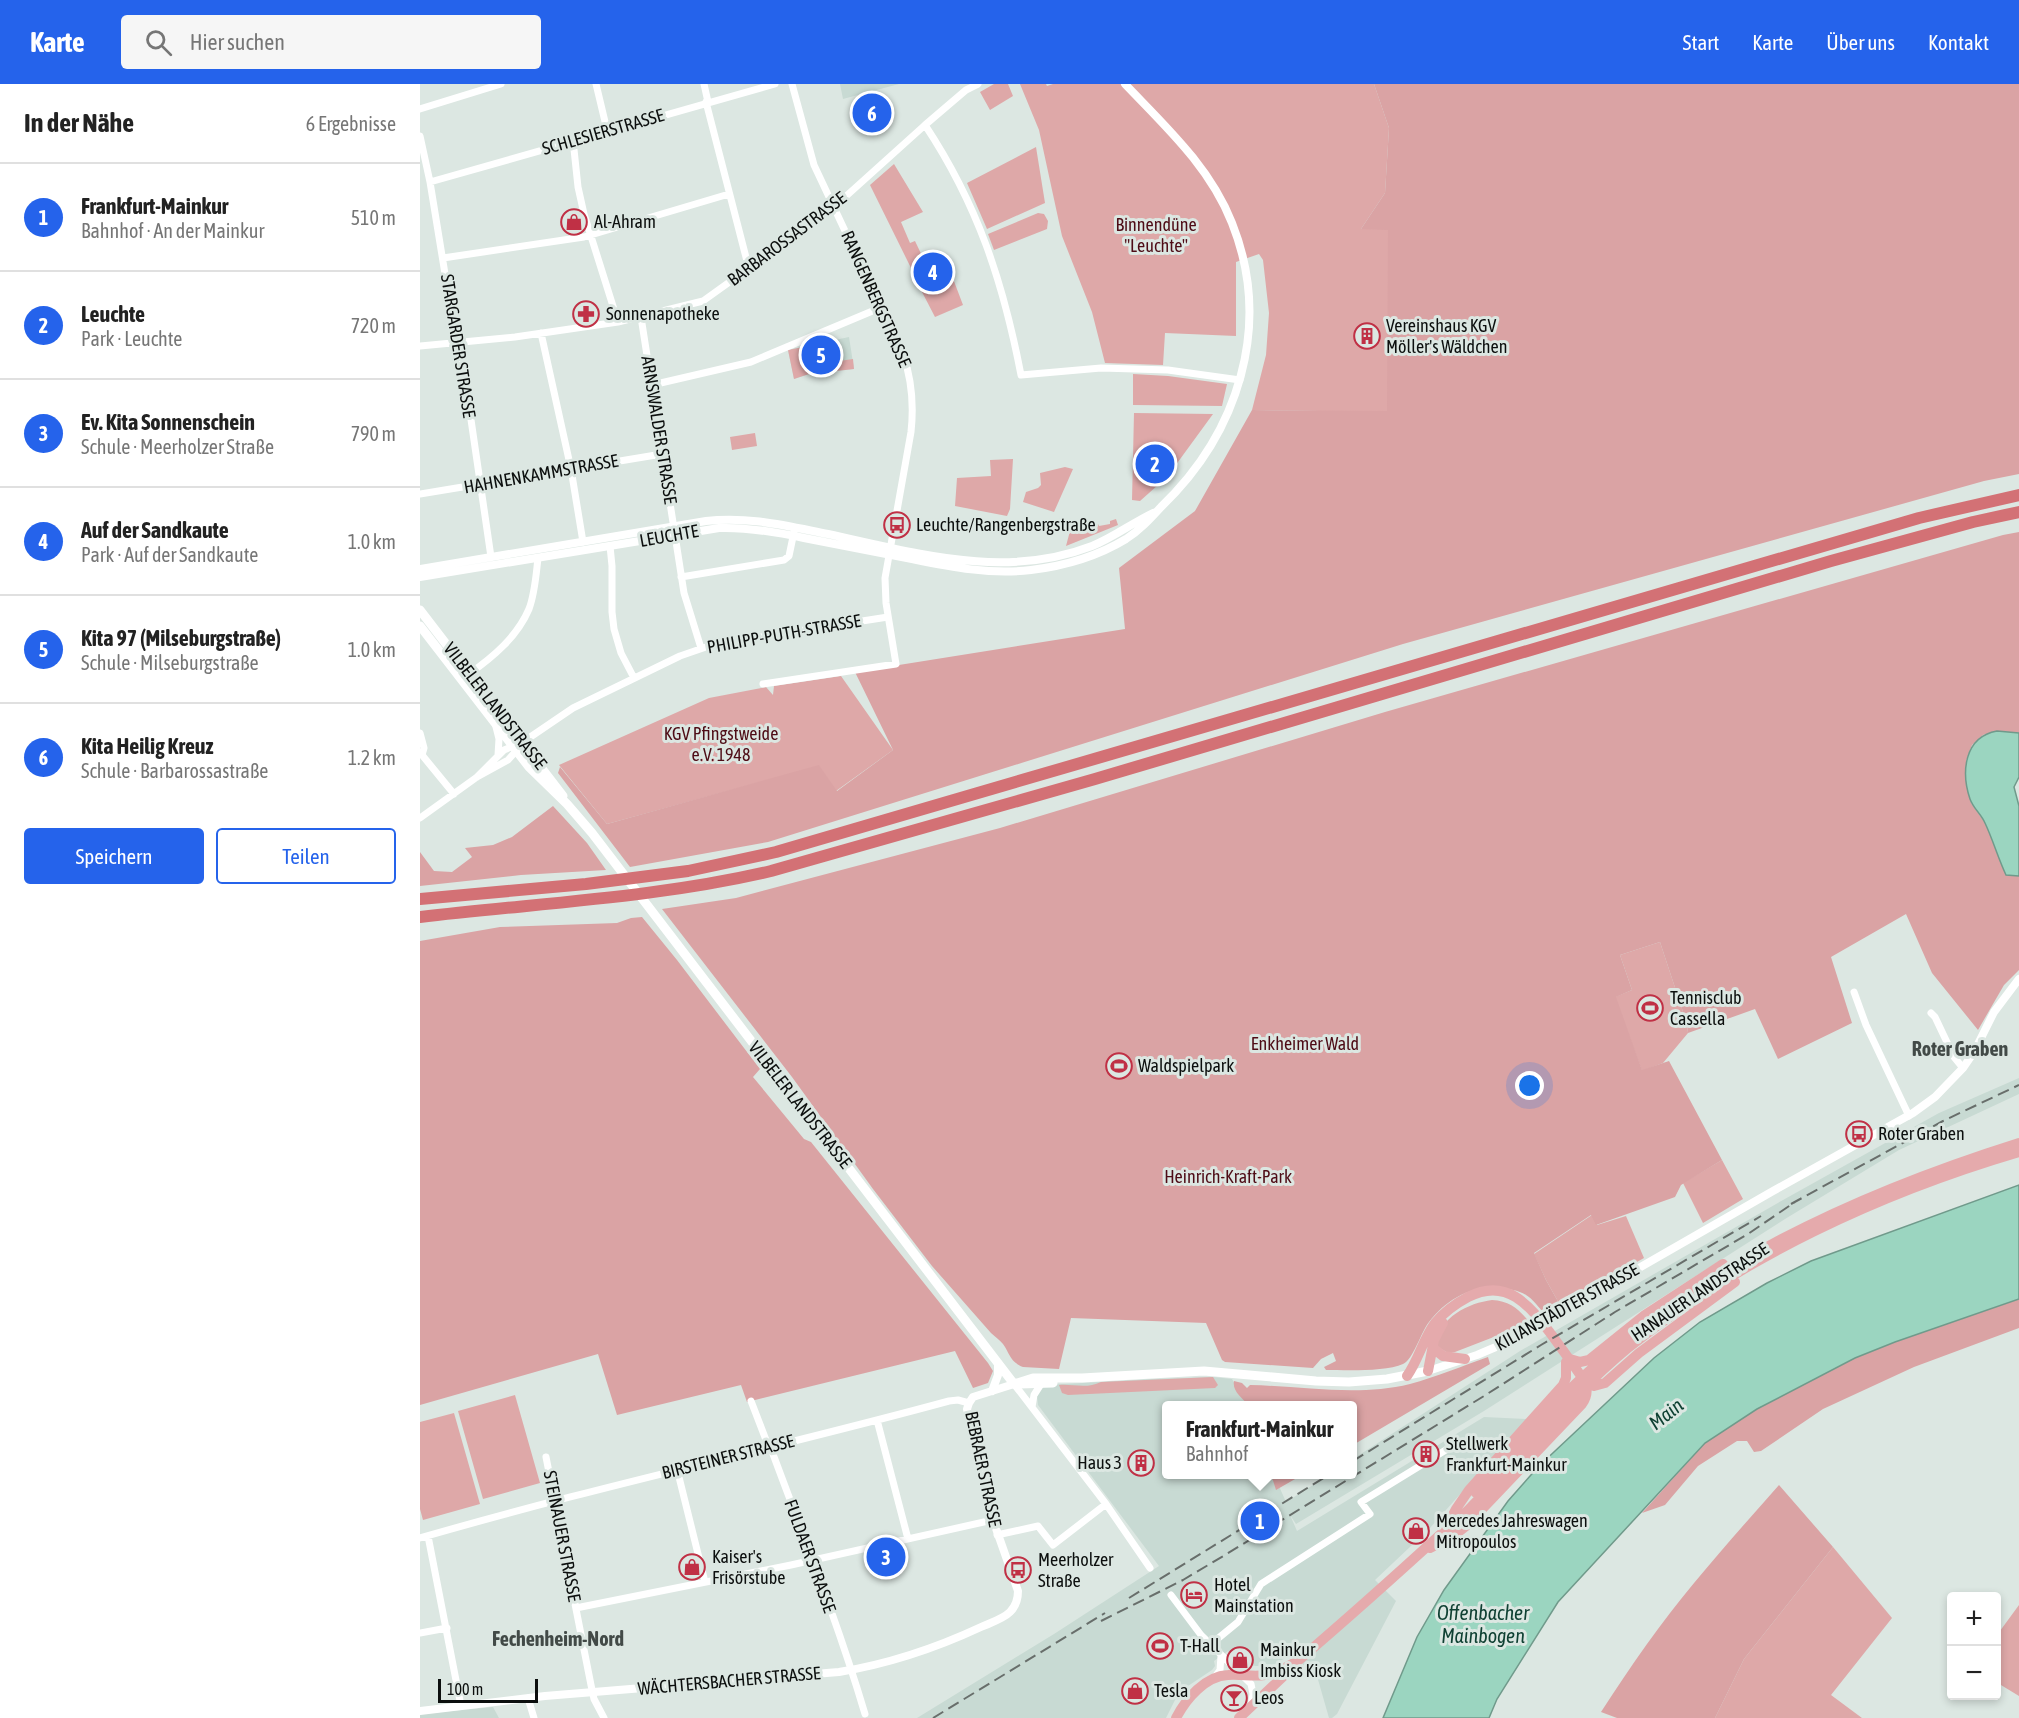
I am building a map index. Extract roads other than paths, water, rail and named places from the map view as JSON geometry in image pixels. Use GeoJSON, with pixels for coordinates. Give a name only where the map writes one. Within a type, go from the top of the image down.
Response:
{"type":"FeatureCollection","features":[{"type":"Feature","properties":{"kind":"highway"},"geometry":{"type":"LineString","coordinates":[[420,899],[586,884],[688,871],[776,852],[1919,518],[2019,495]]}},
{"type":"Feature","properties":{"kind":"highway"},"geometry":{"type":"LineString","coordinates":[[420,916],[655,893],[771,871],[1107,775],[1831,561],[1973,522],[2019,512]]}},
{"type":"Feature","properties":{"kind":"main road","name":"VILBELER LANDSTRASSE"},"geometry":{"type":"LineString","coordinates":[[420,610],[556,785],[567,804]]}},
{"type":"Feature","properties":{"kind":"main road","name":"VILBELER LANDSTRASSE"},"geometry":{"type":"LineString","coordinates":[[420,626],[529,767],[567,804],[617,866],[1014,1384]]}},
{"type":"Feature","properties":{"kind":"main road","name":"HANAUER LANDSTRASSE"},"geometry":{"type":"LineString","coordinates":[[1239,1718],[1299,1660],[1423,1552],[1568,1391],[1650,1321],[1712,1279],[1786,1236],[1904,1182],[2019,1143]]}},
{"type":"Feature","properties":{"kind":"main road","name":"HANAUER LANDSTRASSE"},"geometry":{"type":"LineString","coordinates":[[1444,1531],[1471,1508],[1570,1401],[1661,1323],[1707,1292],[1779,1250],[1867,1208],[1935,1179],[2019,1152]]}},
{"type":"Feature","properties":{"kind":"main road"},"geometry":{"type":"LineString","coordinates":[[1568,1361],[1589,1360],[1669,1298],[1764,1242],[1786,1236]]}},
{"type":"Feature","properties":{"kind":"main road"},"geometry":{"type":"LineString","coordinates":[[1586,1384],[1597,1386],[1605,1383],[1639,1353],[1779,1250]]}},
{"type":"Feature","properties":{"kind":"main road"},"geometry":{"type":"LineString","coordinates":[[1407,1376],[1446,1320],[1467,1305],[1484,1298],[1500,1297],[1515,1302],[1535,1317],[1586,1384],[1587,1393],[1585,1400],[1466,1527],[1423,1552]]}},
{"type":"Feature","properties":{"kind":"main road"},"geometry":{"type":"LineString","coordinates":[[1428,1346],[1443,1356],[1465,1359]]}},
{"type":"Feature","properties":{"kind":"main road"},"geometry":{"type":"LineString","coordinates":[[1428,1346],[1428,1371]]}},
{"type":"Feature","properties":{"kind":"main road"},"geometry":{"type":"LineString","coordinates":[[1444,1531],[1463,1497],[1563,1385],[1568,1361]]}},
{"type":"Feature","properties":{"kind":"main road"},"geometry":{"type":"LineString","coordinates":[[998,1364],[1015,1374],[1037,1381]]}},
{"type":"Feature","properties":{"kind":"main road","name":"KILIANSTÄDTER STRASSE"},"geometry":{"type":"LineString","coordinates":[[1037,1381],[1197,1371],[1328,1382],[1364,1381],[1428,1371]]}},
{"type":"Feature","properties":{"kind":"main road","name":"BIRSTEINER STRASSE"},"geometry":{"type":"LineString","coordinates":[[1014,1384],[1037,1381]]}},
{"type":"Feature","properties":{"kind":"main road"},"geometry":{"type":"LineString","coordinates":[[1563,1385],[1569,1383],[1577,1385],[1585,1400]]}},
{"type":"Feature","properties":{"kind":"main road","name":"HANAUER LANDSTRASSE"},"geometry":{"type":"LineString","coordinates":[[1213,1679],[1227,1675],[1275,1673],[1299,1660]]}},
{"type":"Feature","properties":{"kind":"main road"},"geometry":{"type":"LineString","coordinates":[[1176,1718],[1192,1695],[1213,1679]]}},
{"type":"Feature","properties":{"kind":"street"},"geometry":{"type":"LineString","coordinates":[[420,109],[501,84]]}},
{"type":"Feature","properties":{"kind":"street"},"geometry":{"type":"LineString","coordinates":[[596,84],[607,130]]}},
{"type":"Feature","properties":{"kind":"street"},"geometry":{"type":"LineString","coordinates":[[704,84],[749,269]]}},
{"type":"Feature","properties":{"kind":"street","name":"SCHLESIERSTRASSE"},"geometry":{"type":"LineString","coordinates":[[430,182],[776,84]]}},
{"type":"Feature","properties":{"kind":"street","name":"RANGENBERGSTRASSE"},"geometry":{"type":"LineString","coordinates":[[763,684],[896,664],[885,583],[911,432],[913,402],[907,364],[814,165],[792,84]]}},
{"type":"Feature","properties":{"kind":"street","name":"BARBAROSSASTRASSE"},"geometry":{"type":"LineString","coordinates":[[420,346],[618,322],[703,300],[834,207],[925,125],[966,90],[978,84]]}},
{"type":"Feature","properties":{"kind":"street","name":"LEUCHTE"},"geometry":{"type":"LineString","coordinates":[[420,577],[432,571],[490,557],[583,542],[674,530],[736,527],[794,532],[890,551],[958,560],[993,563],[1060,560],[1102,542],[1158,510],[1186,482],[1222,427],[1240,380],[1247,347],[1248,299],[1243,258],[1233,225],[1222,201],[1202,168],[1125,84]]}},
{"type":"Feature","properties":{"kind":"street"},"geometry":{"type":"LineString","coordinates":[[925,125],[948,161],[986,243],[1008,311],[1021,375],[1101,368],[1168,370],[1240,380]]}},
{"type":"Feature","properties":{"kind":"street","name":"STARGARDER STRASSE"},"geometry":{"type":"LineString","coordinates":[[420,136],[457,343],[461,351],[490,557]]}},
{"type":"Feature","properties":{"kind":"street"},"geometry":{"type":"LineString","coordinates":[[573,140],[578,187],[584,214],[618,322]]}},
{"type":"Feature","properties":{"kind":"street"},"geometry":{"type":"LineString","coordinates":[[443,258],[592,234],[729,194]]}},
{"type":"Feature","properties":{"kind":"street"},"geometry":{"type":"LineString","coordinates":[[652,385],[751,362],[882,307]]}},
{"type":"Feature","properties":{"kind":"street","name":"ARNSWALDER STRASSE"},"geometry":{"type":"LineString","coordinates":[[641,317],[681,577],[685,599],[701,648]]}},
{"type":"Feature","properties":{"kind":"street"},"geometry":{"type":"LineString","coordinates":[[541,333],[571,469],[583,542]]}},
{"type":"Feature","properties":{"kind":"street","name":"HAHNENKAMMSTRASSE"},"geometry":{"type":"LineString","coordinates":[[420,494],[662,454]]}},
{"type":"Feature","properties":{"kind":"street","name":"LEUCHTE"},"geometry":{"type":"LineString","coordinates":[[420,569],[432,571],[538,558],[610,546],[674,530]]}},
{"type":"Feature","properties":{"kind":"street"},"geometry":{"type":"LineString","coordinates":[[681,577],[784,560],[789,555],[794,532]]}},
{"type":"Feature","properties":{"kind":"street"},"geometry":{"type":"LineString","coordinates":[[610,546],[614,629],[621,653],[634,678]]}},
{"type":"Feature","properties":{"kind":"street"},"geometry":{"type":"LineString","coordinates":[[469,674],[501,650],[524,618],[532,599],[538,558]]}},
{"type":"Feature","properties":{"kind":"street","name":"PHILIPP-PUTH-STRASSE"},"geometry":{"type":"LineString","coordinates":[[523,742],[573,708],[667,661],[701,648],[888,617]]}},
{"type":"Feature","properties":{"kind":"street"},"geometry":{"type":"LineString","coordinates":[[493,719],[498,736],[498,755]]}},
{"type":"Feature","properties":{"kind":"street"},"geometry":{"type":"LineString","coordinates":[[420,733],[424,744],[421,756],[454,794]]}},
{"type":"Feature","properties":{"kind":"street"},"geometry":{"type":"LineString","coordinates":[[420,818],[477,777],[508,760],[523,742]]}},
{"type":"Feature","properties":{"kind":"street"},"geometry":{"type":"LineString","coordinates":[[477,777],[498,755],[515,749]]}},
{"type":"Feature","properties":{"kind":"street"},"geometry":{"type":"LineString","coordinates":[[508,760],[518,761],[529,767]]}},
{"type":"Feature","properties":{"kind":"street","name":"KILIANSTÄDTER STRASSE"},"geometry":{"type":"LineString","coordinates":[[1428,1371],[1516,1338],[1909,1116],[1935,1097],[1963,1068],[1995,1012],[2019,979]]}},
{"type":"Feature","properties":{"kind":"street"},"geometry":{"type":"LineString","coordinates":[[1854,992],[1866,1025],[1909,1116]]}},
{"type":"Feature","properties":{"kind":"street"},"geometry":{"type":"LineString","coordinates":[[1931,1013],[1954,1057],[1963,1068]]}},
{"type":"Feature","properties":{"kind":"street"},"geometry":{"type":"LineString","coordinates":[[992,1390],[998,1375],[998,1364]]}},
{"type":"Feature","properties":{"kind":"street"},"geometry":{"type":"LineString","coordinates":[[1032,1407],[1037,1381]]}},
{"type":"Feature","properties":{"kind":"street","name":"BIRSTEINER STRASSE"},"geometry":{"type":"LineString","coordinates":[[420,1538],[677,1469],[954,1400],[969,1403],[976,1396],[1014,1384]]}},
{"type":"Feature","properties":{"kind":"street","name":"VILBELER LANDSTRASSE"},"geometry":{"type":"LineString","coordinates":[[1014,1384],[1106,1504],[1150,1568]]}},
{"type":"Feature","properties":{"kind":"street","name":"FULDAER STRASSE"},"geometry":{"type":"LineString","coordinates":[[751,1401],[812,1559],[852,1670],[865,1714]]}},
{"type":"Feature","properties":{"kind":"street","name":"BEBRAER STRASSE"},"geometry":{"type":"LineString","coordinates":[[969,1403],[968,1413],[993,1520],[1017,1586],[1018,1596]]}},
{"type":"Feature","properties":{"kind":"street"},"geometry":{"type":"LineString","coordinates":[[877,1420],[908,1539]]}},
{"type":"Feature","properties":{"kind":"street"},"geometry":{"type":"LineString","coordinates":[[1210,1645],[1238,1622],[1261,1584],[1370,1514],[1361,1502],[1449,1448]]}},
{"type":"Feature","properties":{"kind":"street","name":"STEINAUER STRASSE"},"geometry":{"type":"LineString","coordinates":[[546,1457],[592,1693],[604,1718]]}},
{"type":"Feature","properties":{"kind":"street"},"geometry":{"type":"LineString","coordinates":[[677,1469],[705,1582]]}},
{"type":"Feature","properties":{"kind":"street","name":"BEBRAER STRASSE"},"geometry":{"type":"LineString","coordinates":[[997,1535],[1038,1526],[1053,1545],[1106,1504]]}},
{"type":"Feature","properties":{"kind":"street"},"geometry":{"type":"LineString","coordinates":[[576,1608],[993,1520]]}},
{"type":"Feature","properties":{"kind":"street"},"geometry":{"type":"LineString","coordinates":[[428,1536],[461,1706]]}},
{"type":"Feature","properties":{"kind":"street"},"geometry":{"type":"LineString","coordinates":[[1171,1595],[1210,1645],[1252,1687],[1250,1718]]}},
{"type":"Feature","properties":{"kind":"street","name":"WÄCHTERSBACHER STRASSE"},"geometry":{"type":"LineString","coordinates":[[420,1711],[528,1698],[816,1675],[852,1670],[909,1655],[973,1631],[1010,1612],[1018,1596]]}},
{"type":"Feature","properties":{"kind":"street"},"geometry":{"type":"LineString","coordinates":[[420,1633],[447,1628]]}},
{"type":"Feature","properties":{"kind":"street"},"geometry":{"type":"LineString","coordinates":[[1213,1679],[1220,1670],[1221,1656]]}},
{"type":"Feature","properties":{"kind":"street"},"geometry":{"type":"LineString","coordinates":[[528,1698],[534,1718]]}},
{"type":"Feature","properties":{"kind":"water"},"geometry":{"type":"Polygon","coordinates":[[[1997,731],[2019,733],[2019,777],[2014,787],[2019,806],[2019,876],[2006,875],[1985,823],[1971,802],[1967,789],[1966,767],[1972,748],[1978,740],[1997,731]]]}},
{"type":"Feature","properties":{"kind":"water"},"geometry":{"type":"Polygon","coordinates":[[[2019,1185],[2019,1299],[1855,1358],[1757,1409],[1705,1443],[1558,1602],[1497,1699],[1489,1718],[1383,1718],[1417,1637],[1444,1590],[1508,1501],[1538,1467],[1654,1358],[1700,1322],[1767,1283],[1811,1261],[2019,1185]]]}},
{"type":"Feature","properties":{"kind":"railway"},"geometry":{"type":"LineString","coordinates":[[1791,1204],[1943,1121],[2019,1085]]}},
{"type":"Feature","properties":{"kind":"railway"},"geometry":{"type":"LineString","coordinates":[[1357,1474],[1615,1312],[1748,1234],[1798,1200]]}},
{"type":"Feature","properties":{"kind":"railway"},"geometry":{"type":"LineString","coordinates":[[1357,1459],[1541,1345],[1761,1216]]}},
{"type":"Feature","properties":{"kind":"railway"},"geometry":{"type":"LineString","coordinates":[[1129,1598],[1322,1479]]}},
{"type":"Feature","properties":{"kind":"railway"},"geometry":{"type":"LineString","coordinates":[[1101,1621],[1183,1580],[1349,1479]]}},
{"type":"Feature","properties":{"kind":"railway"},"geometry":{"type":"LineString","coordinates":[[933,1718],[1105,1613]]}},
{"type":"Feature","properties":{"kind":"place","name":"Kita Heilig Kreuz"},"geometry":{"type":"Point","coordinates":[872,113]}},
{"type":"Feature","properties":{"kind":"place","name":"Al-Ahram"},"geometry":{"type":"Point","coordinates":[574,222]}},
{"type":"Feature","properties":{"kind":"place","name":"Auf der Sandkaute"},"geometry":{"type":"Point","coordinates":[933,272]}},
{"type":"Feature","properties":{"kind":"place","name":"Sonnenapotheke"},"geometry":{"type":"Point","coordinates":[586,314]}},
{"type":"Feature","properties":{"kind":"place","name":"Vereinshaus KGV Möller's Wäldchen"},"geometry":{"type":"Point","coordinates":[1367,336]}},
{"type":"Feature","properties":{"kind":"place","name":"Kita 97 (Milseburgstraße)"},"geometry":{"type":"Point","coordinates":[821,355]}},
{"type":"Feature","properties":{"kind":"place","name":"Leuchte"},"geometry":{"type":"Point","coordinates":[1155,464]}},
{"type":"Feature","properties":{"kind":"place","name":"Leuchte/Rangenbergstraße"},"geometry":{"type":"Point","coordinates":[897,525]}},
{"type":"Feature","properties":{"kind":"place","name":"Tennisclub Cassella"},"geometry":{"type":"Point","coordinates":[1650,1008]}},
{"type":"Feature","properties":{"kind":"place","name":"Waldspielpark"},"geometry":{"type":"Point","coordinates":[1119,1066]}},
{"type":"Feature","properties":{"kind":"place","name":"Roter Graben"},"geometry":{"type":"Point","coordinates":[1859,1134]}},
{"type":"Feature","properties":{"kind":"place","name":"Stellwerk Frankfurt-Mainkur"},"geometry":{"type":"Point","coordinates":[1426,1454]}},
{"type":"Feature","properties":{"kind":"place","name":"Haus 3"},"geometry":{"type":"Point","coordinates":[1141,1463]}},
{"type":"Feature","properties":{"kind":"place","name":"Frankfurt-Mainkur"},"geometry":{"type":"Point","coordinates":[1260,1521]}},
{"type":"Feature","properties":{"kind":"place","name":"Mercedes Jahreswagen Mitropoulos"},"geometry":{"type":"Point","coordinates":[1416,1531]}},
{"type":"Feature","properties":{"kind":"place","name":"Ev. Kita Sonnenschein"},"geometry":{"type":"Point","coordinates":[886,1557]}},
{"type":"Feature","properties":{"kind":"place","name":"Kaiser's Frisörstube"},"geometry":{"type":"Point","coordinates":[692,1567]}},
{"type":"Feature","properties":{"kind":"place","name":"Meerholzer Straße"},"geometry":{"type":"Point","coordinates":[1018,1570]}},
{"type":"Feature","properties":{"kind":"place","name":"Hotel Mainstation"},"geometry":{"type":"Point","coordinates":[1194,1595]}},
{"type":"Feature","properties":{"kind":"place","name":"T-Hall"},"geometry":{"type":"Point","coordinates":[1160,1646]}},
{"type":"Feature","properties":{"kind":"place","name":"Mainkur Imbiss Kiosk"},"geometry":{"type":"Point","coordinates":[1240,1660]}},
{"type":"Feature","properties":{"kind":"place","name":"Tesla"},"geometry":{"type":"Point","coordinates":[1135,1691]}},
{"type":"Feature","properties":{"kind":"place","name":"Leos"},"geometry":{"type":"Point","coordinates":[1234,1698]}},
{"type":"Feature","properties":{"kind":"district","name":"Roter Graben"},"geometry":{"type":"Point","coordinates":[1960,1049]}},
{"type":"Feature","properties":{"kind":"district","name":"Fechenheim-Nord"},"geometry":{"type":"Point","coordinates":[558,1639]}},
{"type":"Feature","properties":{"kind":"park label","name":"Binnendüne \"Leuchte\""},"geometry":{"type":"Point","coordinates":[1156,235]}},
{"type":"Feature","properties":{"kind":"park label","name":"KGV Pfingstweide e.V. 1948"},"geometry":{"type":"Point","coordinates":[721,744]}},
{"type":"Feature","properties":{"kind":"park label","name":"Enkheimer Wald"},"geometry":{"type":"Point","coordinates":[1305,1044]}},
{"type":"Feature","properties":{"kind":"park label","name":"Heinrich-Kraft-Park"},"geometry":{"type":"Point","coordinates":[1228,1177]}},
{"type":"Feature","properties":{"kind":"water label","name":"Main"},"geometry":{"type":"Point","coordinates":[1666,1414]}},
{"type":"Feature","properties":{"kind":"water label","name":"Offenbacher Mainbogen"},"geometry":{"type":"Point","coordinates":[1483,1624]}}]}
